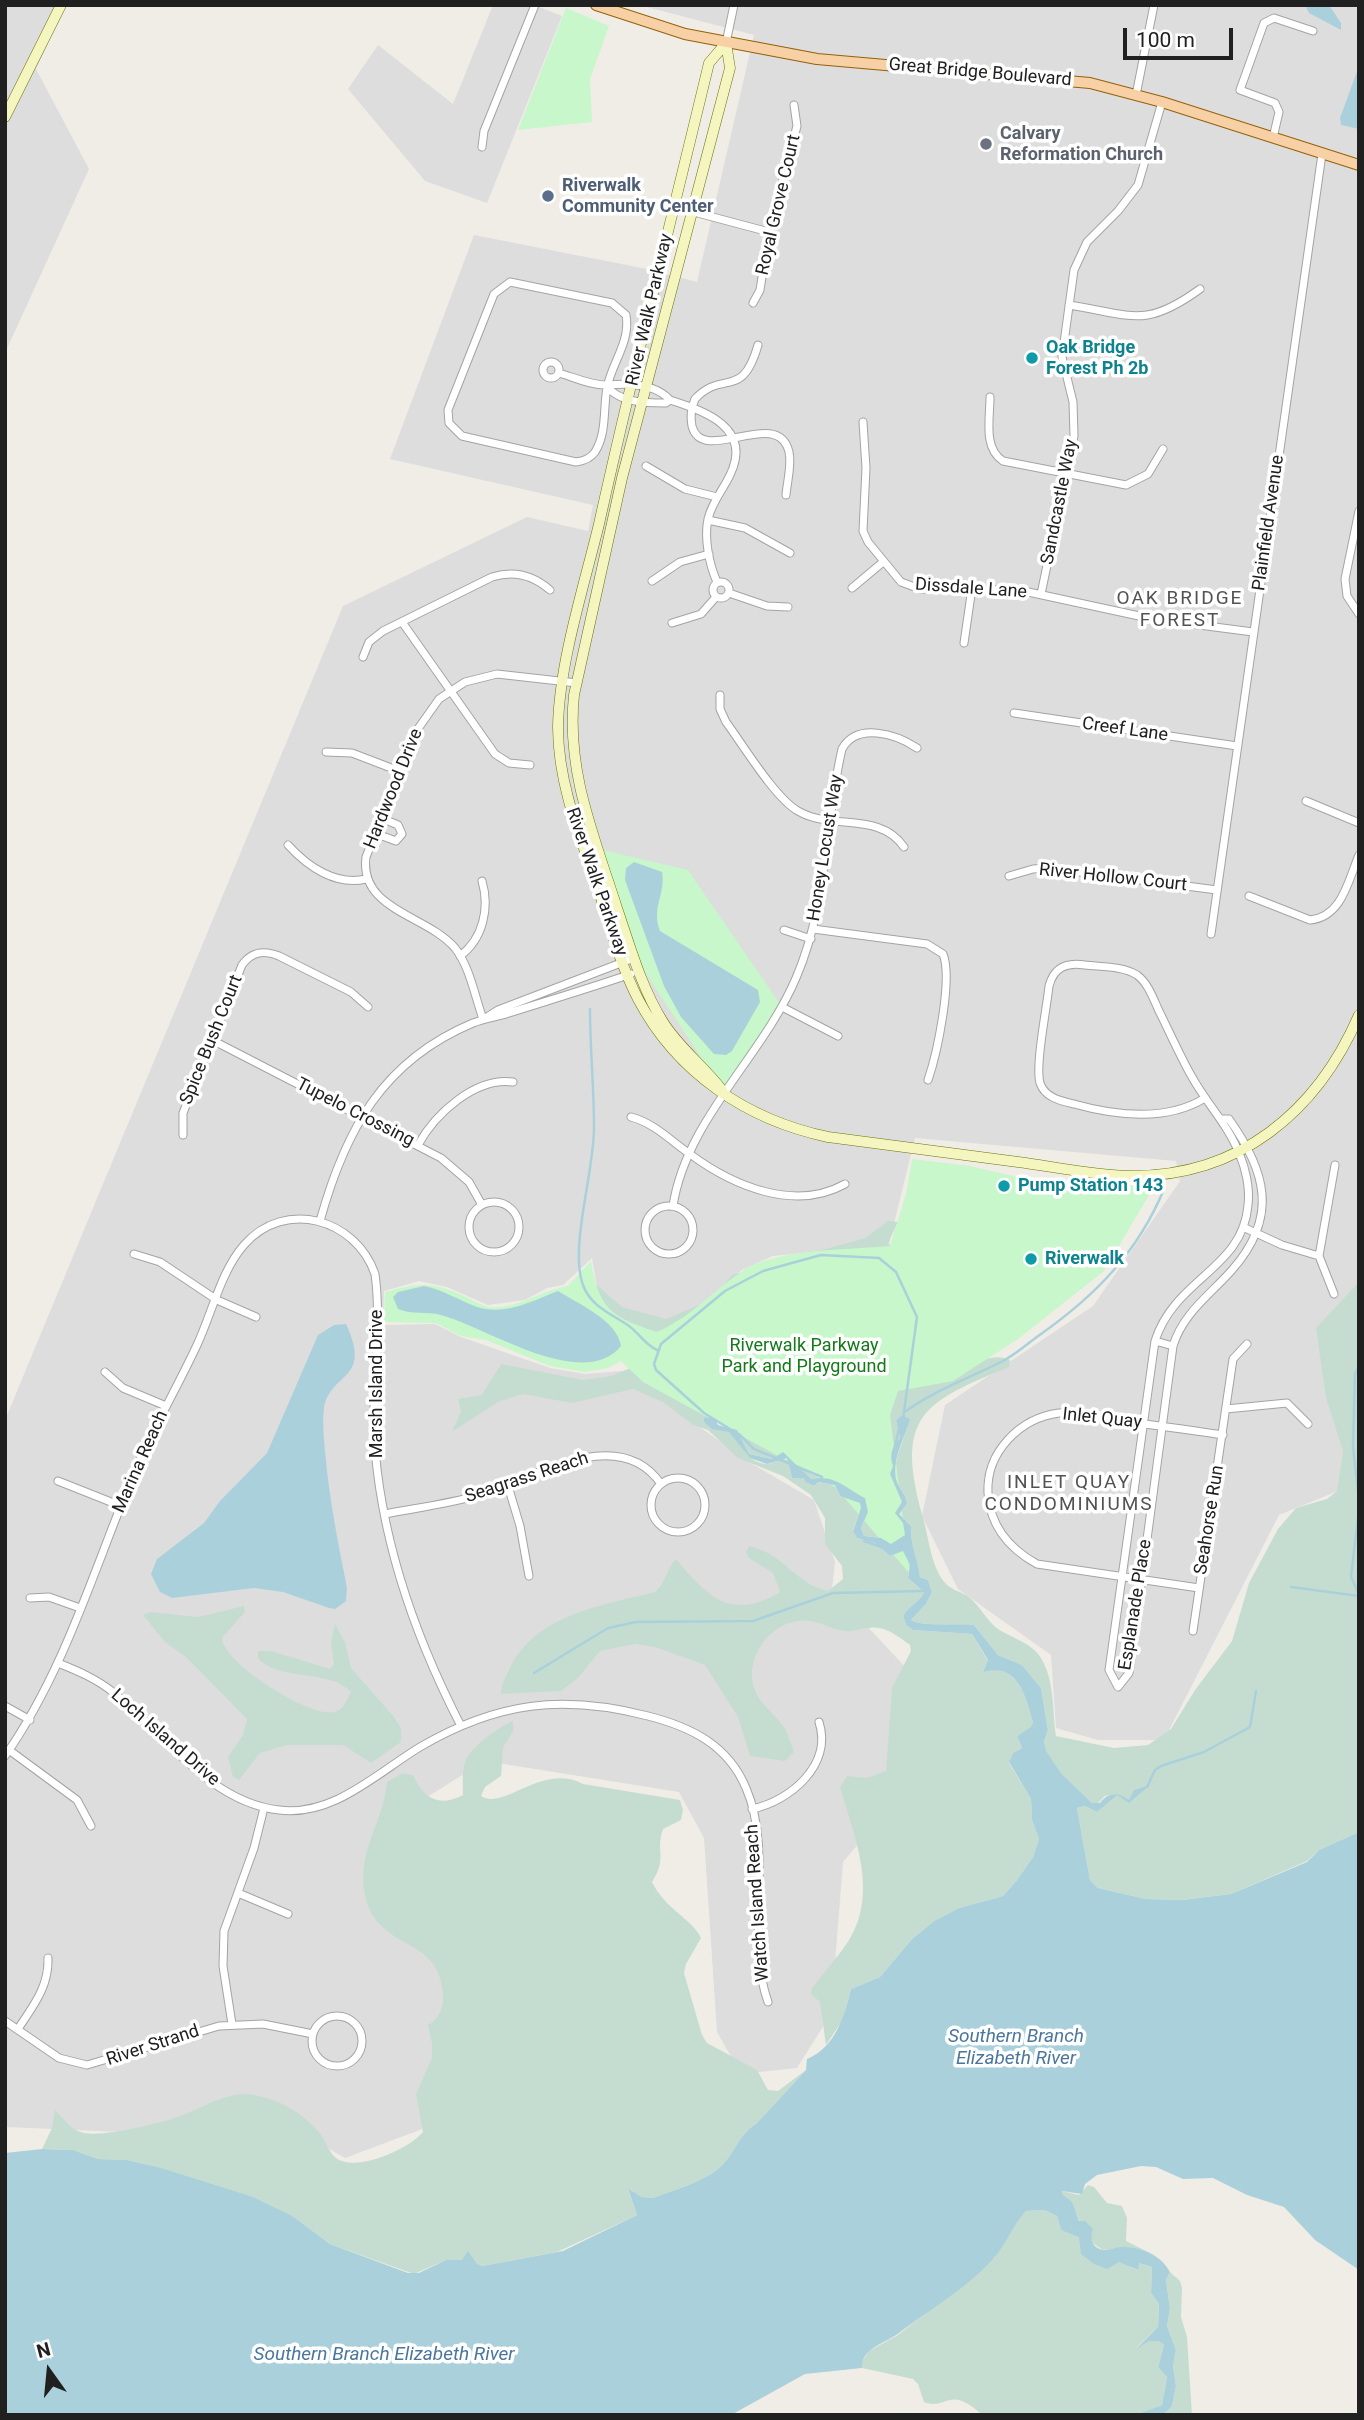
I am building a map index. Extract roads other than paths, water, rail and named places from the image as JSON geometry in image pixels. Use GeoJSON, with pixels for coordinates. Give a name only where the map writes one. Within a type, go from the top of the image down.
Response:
{"type":"FeatureCollection","features":[{"type":"Feature","properties":{"kind":"main road","name":"Great Bridge Boulevard"},"geometry":{"type":"LineString","coordinates":[[596,5],[665,29],[817,59],[1058,79],[1136,95],[1359,166]]}},
{"type":"Feature","properties":{"kind":"street"},"geometry":{"type":"LineString","coordinates":[[5,117],[61,5]]}},
{"type":"Feature","properties":{"kind":"street"},"geometry":{"type":"LineString","coordinates":[[482,147],[484,131],[535,5]]}},
{"type":"Feature","properties":{"kind":"street"},"geometry":{"type":"LineString","coordinates":[[726,43],[734,5]]}},
{"type":"Feature","properties":{"kind":"street"},"geometry":{"type":"LineString","coordinates":[[1136,95],[1154,5]]}},
{"type":"Feature","properties":{"kind":"street"},"geometry":{"type":"LineString","coordinates":[[1273,138],[1279,112],[1275,103],[1240,90],[1264,23],[1274,18],[1313,31]]}},
{"type":"Feature","properties":{"kind":"street","name":"River Walk Parkway"},"geometry":{"type":"LineString","coordinates":[[726,43],[709,63],[563,681],[558,727],[565,788],[623,962],[633,973],[664,1024],[725,1094],[771,1120],[828,1137],[1117,1175],[1148,1175],[1194,1168],[1239,1152],[1280,1125],[1312,1094],[1338,1058],[1359,1015]]}},
{"type":"Feature","properties":{"kind":"street","name":"River Walk Parkway"},"geometry":{"type":"LineString","coordinates":[[633,973],[634,958],[576,776],[571,723],[577,683],[622,478],[730,68],[726,43]]}},
{"type":"Feature","properties":{"kind":"street","name":"Sandcastle Way"},"geometry":{"type":"LineString","coordinates":[[1041,594],[1067,473],[1074,419],[1062,357],[1074,270],[1087,242],[1129,199],[1138,185],[1162,102]]}},
{"type":"Feature","properties":{"kind":"street","name":"Royal Grove Court"},"geometry":{"type":"LineString","coordinates":[[753,303],[760,289],[769,232],[797,126],[794,105]]}},
{"type":"Feature","properties":{"kind":"street","name":"Plainfield Avenue"},"geometry":{"type":"LineString","coordinates":[[1211,934],[1322,154]]}},
{"type":"Feature","properties":{"kind":"street"},"geometry":{"type":"LineString","coordinates":[[675,207],[769,232]]}},
{"type":"Feature","properties":{"kind":"street"},"geometry":{"type":"LineString","coordinates":[[510,282],[612,303],[621,309],[627,325],[619,360],[607,385],[598,445],[592,456],[582,461],[462,436],[449,423],[448,410],[494,294],[510,282]]}},
{"type":"Feature","properties":{"kind":"street"},"geometry":{"type":"LineString","coordinates":[[1069,305],[1153,316],[1176,306],[1200,289]]}},
{"type":"Feature","properties":{"kind":"street"},"geometry":{"type":"LineString","coordinates":[[758,345],[752,365],[743,378],[728,385],[709,388],[692,407],[692,425],[700,437],[716,441],[766,433],[783,441],[789,454],[786,495]]}},
{"type":"Feature","properties":{"kind":"street"},"geometry":{"type":"LineString","coordinates":[[559,373],[607,385],[617,382],[647,387],[670,400],[715,416],[731,438],[734,462],[708,520],[709,554],[717,582]]}},
{"type":"Feature","properties":{"kind":"street"},"geometry":{"type":"LineString","coordinates":[[607,385],[612,393],[643,403],[666,404],[670,400]]}},
{"type":"Feature","properties":{"kind":"street"},"geometry":{"type":"LineString","coordinates":[[990,397],[990,442],[996,457],[1003,461],[1120,484],[1132,484],[1148,474],[1163,449]]}},
{"type":"Feature","properties":{"kind":"street","name":"Dissdale Lane"},"geometry":{"type":"LineString","coordinates":[[863,422],[866,468],[862,522],[865,538],[901,582],[914,588],[972,588],[1041,594],[1153,619],[1253,632]]}},
{"type":"Feature","properties":{"kind":"street"},"geometry":{"type":"LineString","coordinates":[[646,466],[685,489],[717,497]]}},
{"type":"Feature","properties":{"kind":"street"},"geometry":{"type":"LineString","coordinates":[[1359,511],[1345,579],[1347,596],[1359,614]]}},
{"type":"Feature","properties":{"kind":"street"},"geometry":{"type":"LineString","coordinates":[[708,520],[745,528],[790,553]]}},
{"type":"Feature","properties":{"kind":"street"},"geometry":{"type":"LineString","coordinates":[[652,581],[680,562],[709,554]]}},
{"type":"Feature","properties":{"kind":"street"},"geometry":{"type":"LineString","coordinates":[[852,588],[883,562]]}},
{"type":"Feature","properties":{"kind":"street"},"geometry":{"type":"LineString","coordinates":[[363,657],[375,636],[498,575],[525,575],[550,590]]}},
{"type":"Feature","properties":{"kind":"street"},"geometry":{"type":"LineString","coordinates":[[717,582],[727,583],[729,593]]}},
{"type":"Feature","properties":{"kind":"street"},"geometry":{"type":"LineString","coordinates":[[716,597],[713,587],[717,582]]}},
{"type":"Feature","properties":{"kind":"street"},"geometry":{"type":"LineString","coordinates":[[964,643],[972,588]]}},
{"type":"Feature","properties":{"kind":"street"},"geometry":{"type":"LineString","coordinates":[[672,623],[701,614],[716,597],[725,597],[729,593]]}},
{"type":"Feature","properties":{"kind":"street"},"geometry":{"type":"LineString","coordinates":[[729,593],[767,606],[788,607]]}},
{"type":"Feature","properties":{"kind":"street"},"geometry":{"type":"LineString","coordinates":[[402,622],[495,754],[509,763],[530,765]]}},
{"type":"Feature","properties":{"kind":"street","name":"Hardwood Drive"},"geometry":{"type":"LineString","coordinates":[[366,879],[366,857],[374,833],[422,718],[450,691],[465,682],[497,674],[577,683]]}},
{"type":"Feature","properties":{"kind":"street"},"geometry":{"type":"LineString","coordinates":[[720,695],[720,709],[726,722],[787,802],[807,816],[884,829],[904,847]]}},
{"type":"Feature","properties":{"kind":"street","name":"Creef Lane"},"geometry":{"type":"LineString","coordinates":[[1014,713],[1237,746]]}},
{"type":"Feature","properties":{"kind":"street","name":"Honey Locust Way"},"geometry":{"type":"LineString","coordinates":[[673,1206],[678,1183],[690,1155],[725,1094],[782,1007],[811,939],[841,753],[849,739],[866,733],[902,739],[917,748]]}},
{"type":"Feature","properties":{"kind":"street"},"geometry":{"type":"LineString","coordinates":[[326,751],[352,753],[399,771]]}},
{"type":"Feature","properties":{"kind":"street"},"geometry":{"type":"LineString","coordinates":[[1306,801],[1359,823]]}},
{"type":"Feature","properties":{"kind":"street"},"geometry":{"type":"LineString","coordinates":[[374,833],[396,841],[402,834],[398,825],[381,818]]}},
{"type":"Feature","properties":{"kind":"street"},"geometry":{"type":"LineString","coordinates":[[288,845],[308,865],[336,878],[353,882],[366,879],[378,898],[425,924],[460,956],[483,1019]]}},
{"type":"Feature","properties":{"kind":"street"},"geometry":{"type":"LineString","coordinates":[[1249,896],[1310,920],[1320,919],[1336,907],[1359,855]]}},
{"type":"Feature","properties":{"kind":"street","name":"River Hollow Court"},"geometry":{"type":"LineString","coordinates":[[1009,876],[1048,868],[1217,890]]}},
{"type":"Feature","properties":{"kind":"street"},"geometry":{"type":"LineString","coordinates":[[460,956],[479,935],[485,900],[482,881]]}},
{"type":"Feature","properties":{"kind":"street"},"geometry":{"type":"LineString","coordinates":[[813,929],[927,944],[943,954],[947,970],[935,1059],[928,1080]]}},
{"type":"Feature","properties":{"kind":"street"},"geometry":{"type":"LineString","coordinates":[[784,930],[811,939]]}},
{"type":"Feature","properties":{"kind":"street","name":"Spice Bush Court"},"geometry":{"type":"LineString","coordinates":[[183,1135],[183,1113],[242,965],[259,952],[270,952],[351,992],[368,1007]]}},
{"type":"Feature","properties":{"kind":"street"},"geometry":{"type":"LineString","coordinates":[[320,1222],[337,1165],[362,1117],[380,1092],[412,1060],[445,1037],[498,1010],[634,958]]}},
{"type":"Feature","properties":{"kind":"street"},"geometry":{"type":"LineString","coordinates":[[1205,1098],[1164,1112],[1127,1114],[1099,1111],[1056,1100],[1047,1094],[1039,1077],[1049,986],[1054,974],[1062,967],[1074,964],[1124,970],[1137,975],[1147,985],[1205,1098],[1222,1119]]}},
{"type":"Feature","properties":{"kind":"street"},"geometry":{"type":"LineString","coordinates":[[483,1019],[633,973]]}},
{"type":"Feature","properties":{"kind":"street"},"geometry":{"type":"LineString","coordinates":[[782,1007],[838,1036]]}},
{"type":"Feature","properties":{"kind":"street","name":"Tupelo Crossing"},"geometry":{"type":"LineString","coordinates":[[212,1040],[418,1145],[457,1170],[469,1182],[482,1205]]}},
{"type":"Feature","properties":{"kind":"street"},"geometry":{"type":"LineString","coordinates":[[418,1145],[436,1121],[461,1099],[485,1085],[513,1082]]}},
{"type":"Feature","properties":{"kind":"street"},"geometry":{"type":"LineString","coordinates":[[631,1116],[654,1126],[690,1155],[741,1183],[777,1195],[822,1194],[845,1184]]}},
{"type":"Feature","properties":{"kind":"street","name":"Esplanade Place"},"geometry":{"type":"LineString","coordinates":[[1222,1119],[1229,1119],[1248,1146],[1257,1162],[1262,1187],[1262,1206],[1255,1234],[1233,1269],[1189,1314],[1173,1346],[1129,1673],[1118,1687],[1109,1670],[1155,1341],[1174,1303],[1190,1286],[1223,1260],[1243,1227],[1249,1204],[1248,1186],[1239,1152],[1222,1119]]}},
{"type":"Feature","properties":{"kind":"street"},"geometry":{"type":"LineString","coordinates":[[1334,1294],[1319,1256],[1335,1165]]}},
{"type":"Feature","properties":{"kind":"street"},"geometry":{"type":"LineString","coordinates":[[494,1202],[506,1205],[515,1213],[519,1224],[518,1236],[511,1246],[500,1252],[488,1252],[477,1246],[470,1236],[469,1224],[473,1213],[482,1205],[494,1202]]}},
{"type":"Feature","properties":{"kind":"street"},"geometry":{"type":"LineString","coordinates":[[673,1206],[689,1217],[692,1237],[678,1252],[659,1252],[646,1237],[645,1227],[654,1210],[673,1206]]}},
{"type":"Feature","properties":{"kind":"street","name":"Marina Reach"},"geometry":{"type":"LineString","coordinates":[[7,1753],[30,1720],[58,1663],[121,1506],[232,1262],[252,1237],[281,1222],[296,1219],[320,1222]]}},
{"type":"Feature","properties":{"kind":"street","name":"Marsh Island Drive"},"geometry":{"type":"LineString","coordinates":[[320,1222],[335,1226],[357,1241],[375,1274],[374,1437],[384,1514],[411,1615],[461,1726]]}},
{"type":"Feature","properties":{"kind":"street"},"geometry":{"type":"LineString","coordinates":[[1243,1227],[1255,1234],[1319,1256]]}},
{"type":"Feature","properties":{"kind":"street"},"geometry":{"type":"LineString","coordinates":[[134,1254],[160,1262],[217,1300],[256,1317]]}},
{"type":"Feature","properties":{"kind":"street"},"geometry":{"type":"LineString","coordinates":[[1155,1341],[1173,1346]]}},
{"type":"Feature","properties":{"kind":"street","name":"Seahorse Run"},"geometry":{"type":"LineString","coordinates":[[1193,1632],[1233,1359],[1247,1344]]}},
{"type":"Feature","properties":{"kind":"street"},"geometry":{"type":"LineString","coordinates":[[105,1372],[123,1388],[166,1406]]}},
{"type":"Feature","properties":{"kind":"street"},"geometry":{"type":"LineString","coordinates":[[1226,1409],[1287,1403],[1308,1424]]}},
{"type":"Feature","properties":{"kind":"street","name":"Inlet Quay"},"geometry":{"type":"LineString","coordinates":[[1199,1588],[1052,1568],[1022,1556],[1000,1533],[993,1518],[988,1486],[997,1455],[1006,1442],[1031,1422],[1062,1413],[1223,1435]]}},
{"type":"Feature","properties":{"kind":"street","name":"Seagrass Reach"},"geometry":{"type":"LineString","coordinates":[[384,1514],[450,1502],[508,1486],[581,1458],[603,1454],[626,1457],[642,1464],[661,1484]]}},
{"type":"Feature","properties":{"kind":"street"},"geometry":{"type":"LineString","coordinates":[[669,1479],[687,1479],[702,1491],[705,1509],[696,1525],[681,1532],[664,1529],[657,1523],[653,1516],[651,1499],[661,1484],[669,1479]]}},
{"type":"Feature","properties":{"kind":"street"},"geometry":{"type":"LineString","coordinates":[[58,1481],[121,1506]]}},
{"type":"Feature","properties":{"kind":"street"},"geometry":{"type":"LineString","coordinates":[[508,1486],[520,1526],[529,1576]]}},
{"type":"Feature","properties":{"kind":"street"},"geometry":{"type":"LineString","coordinates":[[30,1598],[48,1597],[80,1608]]}},
{"type":"Feature","properties":{"kind":"street","name":"Loch Island Drive"},"geometry":{"type":"LineString","coordinates":[[58,1663],[95,1679],[114,1692],[182,1758],[224,1790],[264,1808],[303,1810],[335,1801],[421,1747],[461,1726]]}},
{"type":"Feature","properties":{"kind":"street","name":"Watch Island Reach"},"geometry":{"type":"LineString","coordinates":[[461,1726],[506,1709],[559,1703],[602,1706],[660,1719],[701,1735],[719,1749],[738,1772],[752,1809],[759,1883],[760,1976],[768,2002]]}},
{"type":"Feature","properties":{"kind":"street"},"geometry":{"type":"LineString","coordinates":[[5,1706],[30,1720]]}},
{"type":"Feature","properties":{"kind":"street"},"geometry":{"type":"LineString","coordinates":[[752,1809],[784,1797],[802,1782],[822,1750],[819,1722]]}},
{"type":"Feature","properties":{"kind":"street"},"geometry":{"type":"LineString","coordinates":[[7,1753],[77,1800],[91,1826]]}},
{"type":"Feature","properties":{"kind":"street"},"geometry":{"type":"LineString","coordinates":[[232,2024],[222,1953],[224,1931],[264,1808]]}},
{"type":"Feature","properties":{"kind":"street"},"geometry":{"type":"LineString","coordinates":[[238,1893],[288,1914]]}},
{"type":"Feature","properties":{"kind":"street"},"geometry":{"type":"LineString","coordinates":[[18,2029],[44,1988],[48,1975],[48,1958]]}},
{"type":"Feature","properties":{"kind":"street"},"geometry":{"type":"LineString","coordinates":[[344,2016],[359,2028],[362,2047],[350,2062],[331,2065],[316,2053],[313,2035],[324,2019],[344,2016]]}},
{"type":"Feature","properties":{"kind":"street","name":"River Strand"},"geometry":{"type":"LineString","coordinates":[[5,2021],[60,2058],[87,2065],[116,2059],[209,2027],[263,2024],[313,2035]]}},
{"type":"Feature","properties":{"kind":"water"},"geometry":{"type":"Polygon","coordinates":[[[1305,5],[1329,5],[1341,23],[1341,30],[1309,13],[1305,5]]]}},
{"type":"Feature","properties":{"kind":"water"},"geometry":{"type":"Polygon","coordinates":[[[1359,66],[1359,129],[1341,125],[1340,118],[1359,66]]]}},
{"type":"Feature","properties":{"kind":"water"},"geometry":{"type":"Polygon","coordinates":[[[634,862],[662,872],[657,915],[660,931],[758,990],[760,1002],[732,1051],[726,1055],[714,1054],[681,1017],[664,986],[625,880],[626,868],[634,862]]]}},
{"type":"Feature","properties":{"kind":"water"},"geometry":{"type":"Polygon","coordinates":[[[424,1286],[477,1307],[498,1310],[518,1306],[558,1291],[605,1321],[613,1329],[621,1346],[604,1359],[583,1363],[559,1360],[507,1342],[460,1321],[441,1315],[398,1309],[393,1297],[398,1292],[424,1286]]]}},
{"type":"Feature","properties":{"kind":"water"},"geometry":{"type":"Polygon","coordinates":[[[346,1324],[355,1356],[347,1374],[328,1396],[323,1419],[329,1486],[347,1588],[346,1601],[335,1609],[283,1592],[254,1588],[172,1598],[160,1592],[151,1574],[157,1559],[204,1523],[220,1501],[267,1453],[318,1335],[334,1325],[346,1324]]]}},
{"type":"Feature","properties":{"kind":"water","name":"Southern Branch Elizabeth River"},"geometry":{"type":"Polygon","coordinates":[[[902,1415],[910,1419],[895,1471],[907,1504],[899,1514],[911,1526],[920,1577],[928,1580],[932,1592],[926,1604],[911,1620],[931,1624],[974,1625],[998,1655],[1022,1665],[1041,1688],[1048,1730],[1044,1742],[1046,1751],[1061,1773],[1092,1803],[1100,1803],[1114,1794],[1121,1796],[1129,1800],[1134,1790],[1150,1785],[1129,1803],[1117,1795],[1097,1812],[1085,1806],[1077,1808],[1090,1880],[1098,1888],[1146,1899],[1183,1900],[1231,1894],[1307,1862],[1319,1850],[1359,1832],[1359,2270],[1315,2240],[1284,2207],[1247,2195],[1213,2178],[1183,2179],[1156,2167],[1141,2166],[1097,2175],[1085,2184],[1082,2194],[1062,2191],[1062,2194],[1072,2202],[1079,2221],[1085,2221],[1093,2229],[1092,2239],[1096,2247],[1102,2250],[1119,2247],[1142,2250],[1161,2260],[1170,2272],[1166,2280],[1170,2309],[1167,2326],[1176,2350],[1173,2366],[1176,2386],[1172,2406],[1163,2415],[1135,2415],[1162,2405],[1167,2377],[1158,2367],[1164,2345],[1159,2341],[1149,2341],[1135,2350],[1158,2327],[1159,2304],[1151,2293],[1152,2267],[1139,2263],[1138,2270],[1119,2262],[1107,2269],[1094,2264],[1081,2254],[1079,2237],[1061,2230],[1057,2216],[1044,2210],[1026,2211],[998,2254],[983,2270],[948,2298],[870,2351],[862,2368],[805,2374],[731,2415],[5,2415],[5,2153],[42,2149],[73,2150],[98,2159],[127,2160],[158,2167],[253,2197],[294,2217],[330,2244],[408,2273],[419,2273],[446,2260],[462,2260],[468,2251],[477,2264],[482,2266],[563,2251],[637,2215],[628,2189],[642,2197],[653,2198],[695,2182],[718,2169],[745,2133],[806,2070],[807,2059],[817,2054],[832,2039],[842,2020],[851,1989],[880,1977],[912,1939],[934,1921],[959,1908],[1003,1896],[1033,1857],[1039,1839],[1032,1820],[1031,1799],[1009,1762],[1013,1753],[1022,1748],[1017,1736],[1033,1723],[1018,1684],[1005,1672],[983,1672],[988,1660],[972,1634],[913,1630],[906,1625],[903,1616],[924,1592],[908,1578],[910,1565],[903,1551],[890,1556],[875,1543],[857,1538],[853,1531],[861,1508],[860,1503],[840,1496],[835,1485],[818,1482],[814,1486],[805,1482],[804,1478],[792,1478],[787,1458],[767,1464],[750,1458],[729,1432],[712,1429],[703,1421],[705,1417],[715,1419],[718,1425],[737,1430],[749,1454],[772,1459],[783,1452],[811,1479],[833,1480],[865,1498],[868,1512],[861,1528],[864,1536],[881,1538],[891,1544],[905,1535],[903,1523],[895,1513],[902,1502],[890,1474],[893,1466],[892,1451],[900,1438],[896,1420],[902,1415]]]}},
{"type":"Feature","properties":{"kind":"waterway"},"geometry":{"type":"LineString","coordinates":[[590,1009],[594,1126],[581,1229],[579,1269],[583,1285],[591,1299],[657,1350]]}},
{"type":"Feature","properties":{"kind":"waterway"},"geometry":{"type":"LineString","coordinates":[[906,1411],[940,1390],[1006,1359],[1080,1304],[1113,1270],[1142,1233],[1164,1189]]}},
{"type":"Feature","properties":{"kind":"waterway"},"geometry":{"type":"LineString","coordinates":[[730,1429],[704,1413],[656,1370],[654,1364],[661,1344],[725,1291],[763,1271],[821,1255],[879,1258],[896,1272],[917,1317],[903,1419]]}},
{"type":"Feature","properties":{"kind":"waterway"},"geometry":{"type":"LineString","coordinates":[[1359,1366],[1355,1374],[1353,1447],[1359,1501]]}},
{"type":"Feature","properties":{"kind":"waterway"},"geometry":{"type":"LineString","coordinates":[[895,1446],[899,1429]]}},
{"type":"Feature","properties":{"kind":"waterway"},"geometry":{"type":"LineString","coordinates":[[739,1434],[754,1449],[822,1477]]}},
{"type":"Feature","properties":{"kind":"waterway"},"geometry":{"type":"LineString","coordinates":[[1359,1509],[1351,1577],[1359,1594]]}},
{"type":"Feature","properties":{"kind":"waterway"},"geometry":{"type":"LineString","coordinates":[[864,1541],[881,1547]]}},
{"type":"Feature","properties":{"kind":"waterway"},"geometry":{"type":"LineString","coordinates":[[1291,1587],[1359,1596]]}},
{"type":"Feature","properties":{"kind":"waterway"},"geometry":{"type":"LineString","coordinates":[[534,1673],[608,1628],[636,1622],[753,1621],[833,1593],[925,1591]]}},
{"type":"Feature","properties":{"kind":"waterway"},"geometry":{"type":"LineString","coordinates":[[1147,1787],[1155,1770],[1161,1766],[1204,1752],[1250,1727],[1256,1691]]}},
{"type":"Feature","properties":{"kind":"place","name":"Calvary Reformation Church"},"geometry":{"type":"Point","coordinates":[986,144]}},
{"type":"Feature","properties":{"kind":"place","name":"Riverwalk Community Center"},"geometry":{"type":"Point","coordinates":[548,196]}},
{"type":"Feature","properties":{"kind":"place","name":"Oak Bridge Forest Ph 2b"},"geometry":{"type":"Point","coordinates":[1032,358]}},
{"type":"Feature","properties":{"kind":"place","name":"Pump Station 143"},"geometry":{"type":"Point","coordinates":[1004,1186]}},
{"type":"Feature","properties":{"kind":"place","name":"Riverwalk"},"geometry":{"type":"Point","coordinates":[1031,1259]}},
{"type":"Feature","properties":{"kind":"district","name":"OAK BRIDGE FOREST"},"geometry":{"type":"Point","coordinates":[1180,610]}},
{"type":"Feature","properties":{"kind":"district","name":"INLET QUAY CONDOMINIUMS"},"geometry":{"type":"Point","coordinates":[1069,1494]}},
{"type":"Feature","properties":{"kind":"park label","name":"Riverwalk Parkway Park and Playground"},"geometry":{"type":"Point","coordinates":[804,1356]}}]}
